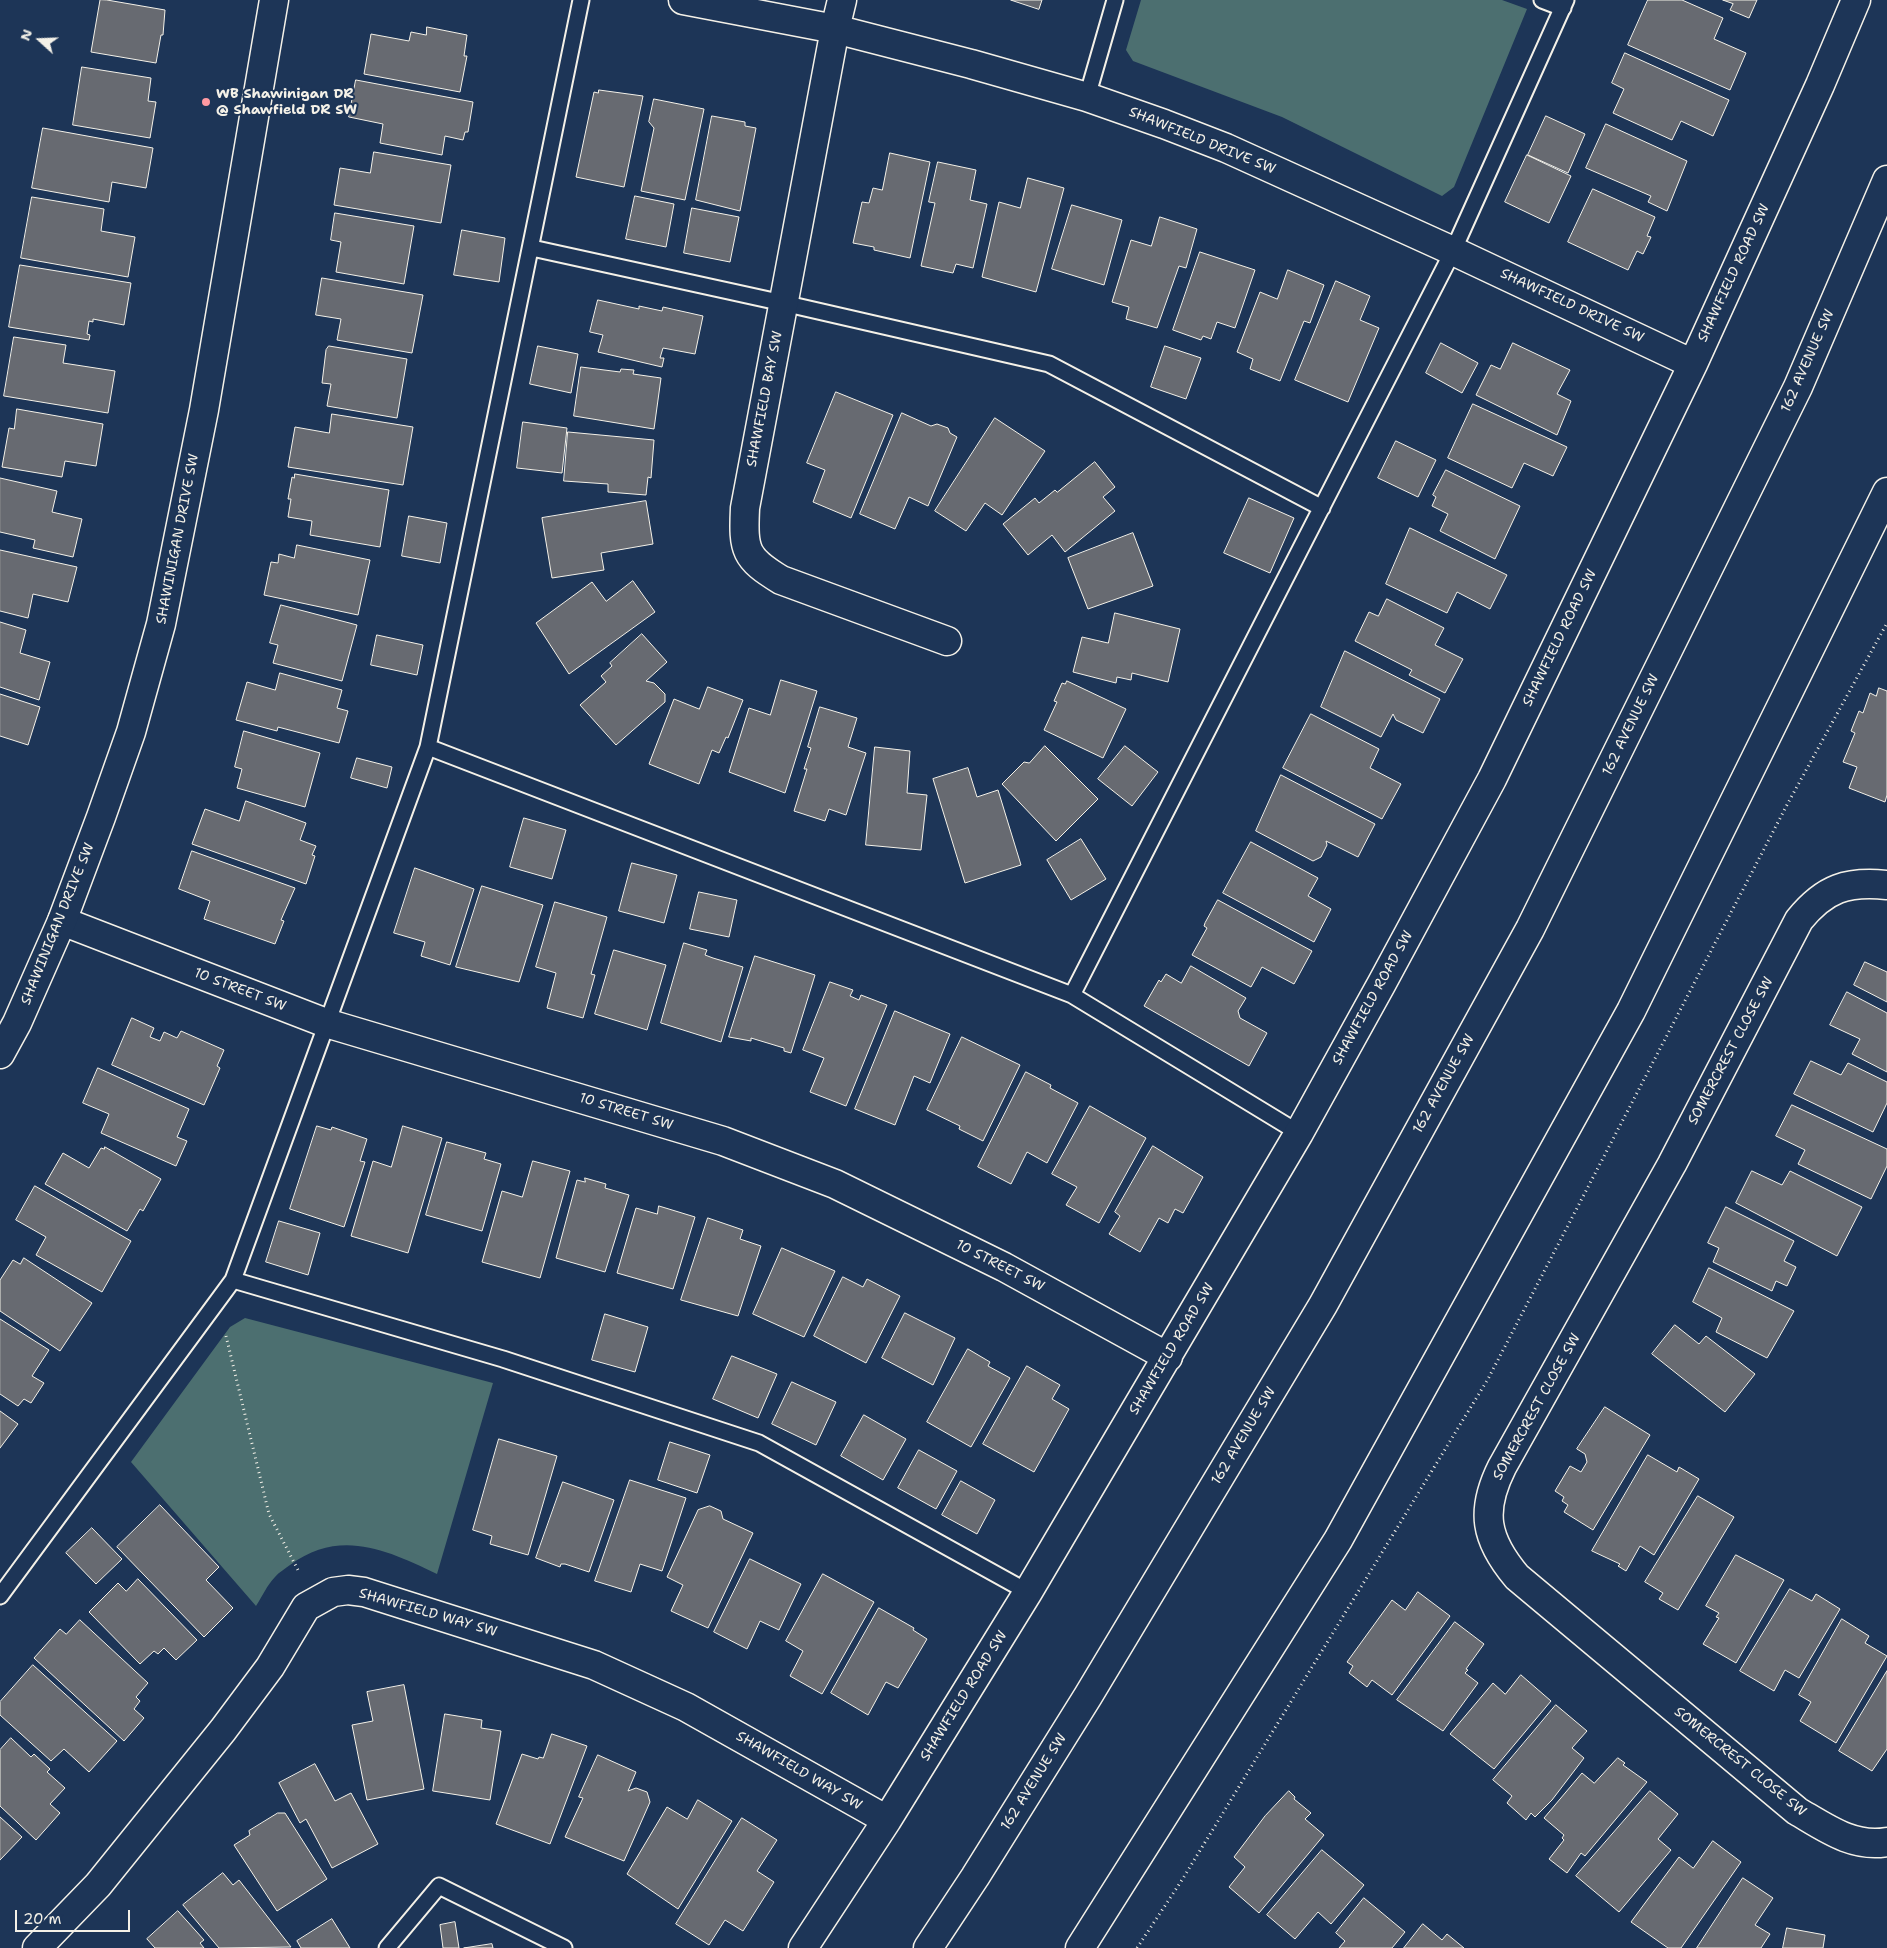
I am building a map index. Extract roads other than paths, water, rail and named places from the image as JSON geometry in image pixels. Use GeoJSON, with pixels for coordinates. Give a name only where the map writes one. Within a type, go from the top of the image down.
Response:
{"type":"FeatureCollection","features":[{"type":"Feature","properties":{"kind":"street","name":"SHAWINIGAN DRIVE SW"},"geometry":{"type":"LineString","coordinates":[[0,1054],[17,1022],[62,920],[131,732],[162,624],[204,410],[274,0]]}},
{"type":"Feature","properties":{"kind":"street","name":"SHAWFIELD DRIVE SW"},"geometry":{"type":"LineString","coordinates":[[683,0],[835,29],[971,64],[1087,97],[1226,148],[1453,251],[1692,364]]}},
{"type":"Feature","properties":{"kind":"street"},"geometry":{"type":"LineString","coordinates":[[835,29],[842,0]]}},
{"type":"Feature","properties":{"kind":"street","name":"SHAWFIELD ROAD SW"},"geometry":{"type":"LineString","coordinates":[[803,1948],[887,1820],[1028,1592],[1168,1357],[1299,1133],[1492,779],[1692,364],[1820,85],[1856,0]]}},
{"type":"Feature","properties":{"kind":"street","name":"SHAWFIELD BAY SW"},"geometry":{"type":"LineString","coordinates":[[835,29],[744,508],[744,535],[748,553],[759,567],[781,580],[947,642]]}},
{"type":"Feature","properties":{"kind":"street","name":"162 AVENUE SW"},"geometry":{"type":"LineString","coordinates":[[928,1948],[975,1877],[1088,1696],[1323,1306],[1525,937],[1798,387],[1887,180]]}},
{"type":"Feature","properties":{"kind":"street"},"geometry":{"type":"LineString","coordinates":[[1080,1948],[1338,1540],[1621,1029],[1887,492]]}},
{"type":"Feature","properties":{"kind":"street","name":"SOMERCREST CLOSE SW"},"geometry":{"type":"LineString","coordinates":[[1887,884],[1865,883],[1831,891],[1813,903],[1800,920],[1672,1164],[1502,1467],[1492,1488],[1488,1514],[1493,1543],[1502,1559],[1517,1577],[1797,1811],[1834,1833],[1862,1843],[1887,1842]]}},
{"type":"Feature","properties":{"kind":"street","name":"10 STREET SW"},"geometry":{"type":"LineString","coordinates":[[62,920],[326,1023],[723,1142],[835,1184],[1004,1267],[1168,1357]]}},
{"type":"Feature","properties":{"kind":"street","name":"SHAWFIELD WAY SW"},"geometry":{"type":"LineString","coordinates":[[36,1948],[110,1870],[223,1730],[270,1667],[297,1618],[306,1606],[318,1598],[333,1592],[348,1590],[364,1592],[594,1665],[686,1706],[887,1820]]}},
{"type":"Feature","properties":{"kind":"lane"},"geometry":{"type":"LineString","coordinates":[[0,1596],[234,1280],[428,747],[532,248],[581,0]]}},
{"type":"Feature","properties":{"kind":"lane"},"geometry":{"type":"LineString","coordinates":[[1087,97],[1115,0]]}},
{"type":"Feature","properties":{"kind":"lane"},"geometry":{"type":"LineString","coordinates":[[1072,995],[1453,251],[1565,4],[1542,0]]}},
{"type":"Feature","properties":{"kind":"lane"},"geometry":{"type":"LineString","coordinates":[[532,248],[784,303],[1049,364],[1322,508]]}},
{"type":"Feature","properties":{"kind":"lane"},"geometry":{"type":"LineString","coordinates":[[428,747],[1072,995],[1299,1133]]}},
{"type":"Feature","properties":{"kind":"lane"},"geometry":{"type":"LineString","coordinates":[[234,1280],[503,1359],[759,1443],[1028,1592]]}},
{"type":"Feature","properties":{"kind":"lane"},"geometry":{"type":"LineString","coordinates":[[387,1948],[439,1886],[564,1948]]}},
{"type":"Feature","properties":{"kind":"place","name":"WB Shawinigan DR @ Shawfield DR SW"},"geometry":{"type":"Point","coordinates":[206,102]}}]}
